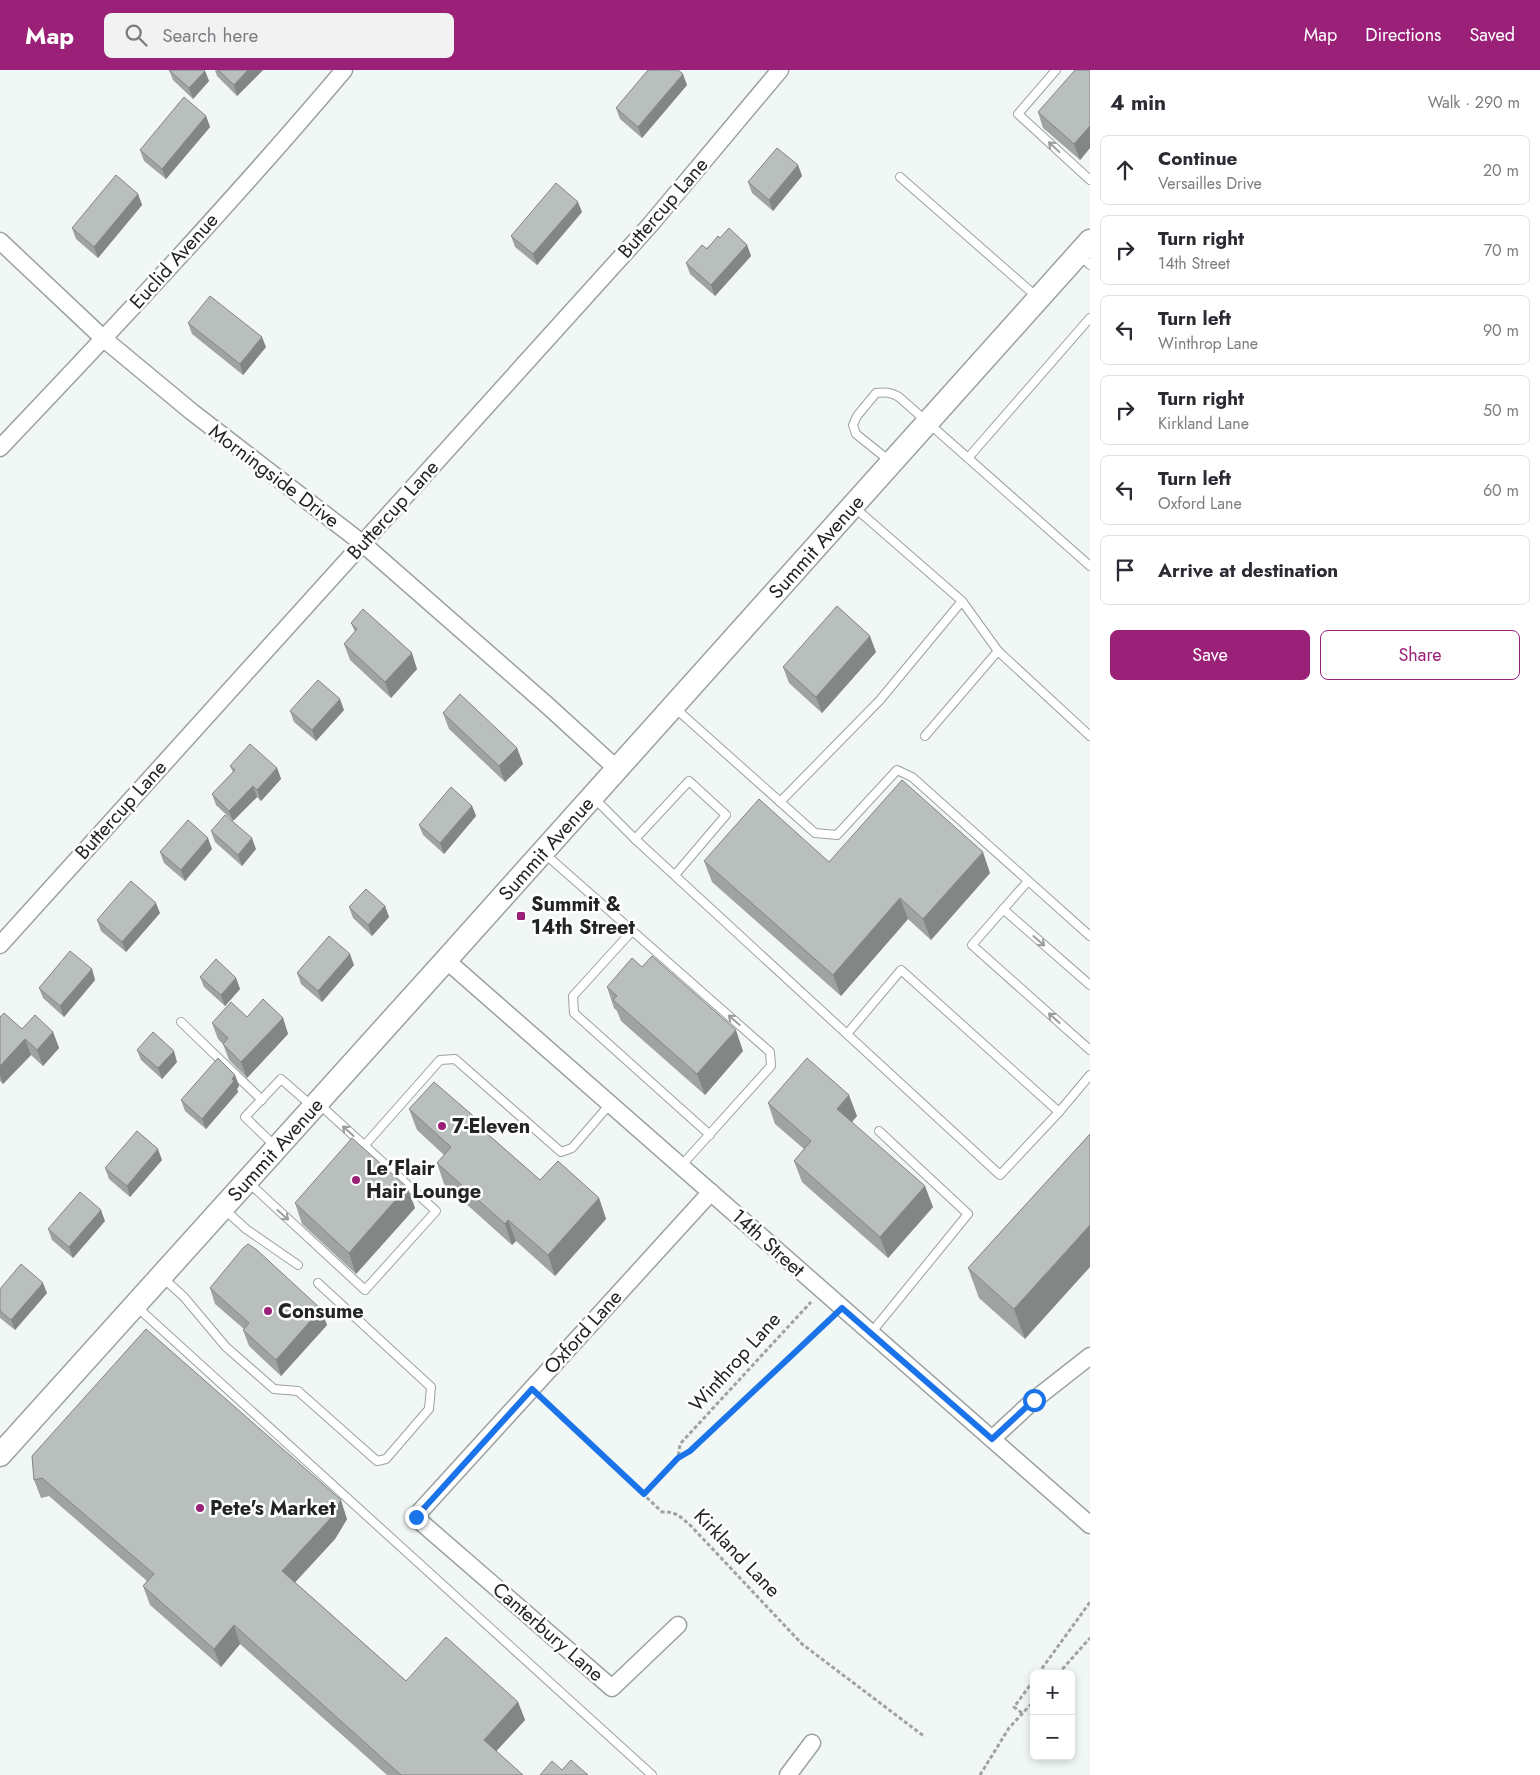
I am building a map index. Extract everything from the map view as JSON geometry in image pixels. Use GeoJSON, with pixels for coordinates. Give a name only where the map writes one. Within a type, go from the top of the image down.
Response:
{"type":"FeatureCollection","features":[{"type":"Feature","properties":{"kind":"main road","name":"Summit Avenue"},"geometry":{"type":"LineString","coordinates":[[0,1454],[247,1182],[1039,299],[1086,253]]}},
{"type":"Feature","properties":{"kind":"street","name":"Euclid Avenue"},"geometry":{"type":"LineString","coordinates":[[0,448],[104,339],[294,130],[344,70]]}},
{"type":"Feature","properties":{"kind":"street","name":"Buttercup Lane"},"geometry":{"type":"LineString","coordinates":[[0,945],[650,225],[780,70]]}},
{"type":"Feature","properties":{"kind":"street","name":"Morningside Drive"},"geometry":{"type":"LineString","coordinates":[[0,240],[104,339],[192,412],[362,543],[617,769]]}},
{"type":"Feature","properties":{"kind":"street","name":"14th Street"},"geometry":{"type":"LineString","coordinates":[[446,960],[1090,1525]]}},
{"type":"Feature","properties":{"kind":"street","name":"Oxford Lane"},"geometry":{"type":"LineString","coordinates":[[416,1517],[711,1192]]}},
{"type":"Feature","properties":{"kind":"street"},"geometry":{"type":"LineString","coordinates":[[992,1439],[1034,1400],[1090,1356]]}},
{"type":"Feature","properties":{"kind":"street","name":"Canterbury Lane"},"geometry":{"type":"LineString","coordinates":[[416,1517],[612,1688],[678,1625]]}},
{"type":"Feature","properties":{"kind":"street"},"geometry":{"type":"LineString","coordinates":[[788,1775],[812,1743]]}},
{"type":"Feature","properties":{"kind":"lane"},"geometry":{"type":"LineString","coordinates":[[1056,70],[1018,114],[1090,180]]}},
{"type":"Feature","properties":{"kind":"lane"},"geometry":{"type":"LineString","coordinates":[[900,177],[1039,299]]}},
{"type":"Feature","properties":{"kind":"lane"},"geometry":{"type":"LineString","coordinates":[[968,458],[1090,318]]}},
{"type":"Feature","properties":{"kind":"lane"},"geometry":{"type":"LineString","coordinates":[[891,463],[856,434],[853,425],[857,416],[876,393],[892,393],[899,397],[1090,566]]}},
{"type":"Feature","properties":{"kind":"lane"},"geometry":{"type":"LineString","coordinates":[[853,506],[962,601],[998,652],[1090,736]]}},
{"type":"Feature","properties":{"kind":"lane"},"geometry":{"type":"LineString","coordinates":[[780,802],[880,700],[962,601]]}},
{"type":"Feature","properties":{"kind":"lane"},"geometry":{"type":"LineString","coordinates":[[925,736],[998,652]]}},
{"type":"Feature","properties":{"kind":"lane"},"geometry":{"type":"LineString","coordinates":[[673,707],[815,833],[837,835],[897,770],[912,777],[1090,936]]}},
{"type":"Feature","properties":{"kind":"lane"},"geometry":{"type":"LineString","coordinates":[[635,839],[689,781],[726,815],[674,875]]}},
{"type":"Feature","properties":{"kind":"lane"},"geometry":{"type":"LineString","coordinates":[[592,797],[635,839],[1000,1175],[1059,1112],[1090,1075]]}},
{"type":"Feature","properties":{"kind":"lane"},"geometry":{"type":"LineString","coordinates":[[543,852],[770,1052],[771,1066],[681,1166]]}},
{"type":"Feature","properties":{"kind":"lane"},"geometry":{"type":"LineString","coordinates":[[1028,881],[972,945],[1090,1050]]}},
{"type":"Feature","properties":{"kind":"lane"},"geometry":{"type":"LineString","coordinates":[[1003,909],[1090,985]]}},
{"type":"Feature","properties":{"kind":"lane"},"geometry":{"type":"LineString","coordinates":[[632,930],[573,996],[574,1013],[710,1135]]}},
{"type":"Feature","properties":{"kind":"lane"},"geometry":{"type":"LineString","coordinates":[[847,1034],[901,970],[1059,1112]]}},
{"type":"Feature","properties":{"kind":"lane"},"geometry":{"type":"LineString","coordinates":[[181,1022],[262,1100]]}},
{"type":"Feature","properties":{"kind":"lane"},"geometry":{"type":"LineString","coordinates":[[364,1146],[440,1060],[455,1059],[561,1152],[572,1148],[610,1104]]}},
{"type":"Feature","properties":{"kind":"lane"},"geometry":{"type":"LineString","coordinates":[[247,1182],[365,1290],[436,1211],[364,1146],[281,1079],[245,1117],[277,1148]]}},
{"type":"Feature","properties":{"kind":"lane"},"geometry":{"type":"LineString","coordinates":[[871,1333],[968,1214],[879,1131]]}},
{"type":"Feature","properties":{"kind":"lane"},"geometry":{"type":"LineString","coordinates":[[222,1208],[246,1229],[298,1265]]}},
{"type":"Feature","properties":{"kind":"lane"},"geometry":{"type":"LineString","coordinates":[[161,1276],[184,1297],[226,1347],[274,1389],[298,1392],[377,1461],[386,1459],[429,1409],[431,1387],[318,1284]]}},
{"type":"Feature","properties":{"kind":"lane"},"geometry":{"type":"LineString","coordinates":[[135,1305],[652,1775]]}},
{"type":"Feature","properties":{"kind":"path","name":"Winthrop Lane"},"geometry":{"type":"LineString","coordinates":[[678,1458],[680,1444],[822,1290]]}},
{"type":"Feature","properties":{"kind":"path","name":"Winthrop Lane"},"geometry":{"type":"LineString","coordinates":[[644,1494],[678,1458],[690,1451],[842,1308]]}},
{"type":"Feature","properties":{"kind":"path","name":"Kirkland Lane"},"geometry":{"type":"LineString","coordinates":[[532,1389],[662,1512],[671,1511],[691,1526],[802,1644],[925,1737]]}},
{"type":"Feature","properties":{"kind":"path"},"geometry":{"type":"LineString","coordinates":[[1041,1670],[1090,1602]]}},
{"type":"Feature","properties":{"kind":"path"},"geometry":{"type":"LineString","coordinates":[[1062,1670],[1090,1638]]}},
{"type":"Feature","properties":{"kind":"path"},"geometry":{"type":"LineString","coordinates":[[1022,1713],[1014,1707],[1030,1685]]}},
{"type":"Feature","properties":{"kind":"path"},"geometry":{"type":"LineString","coordinates":[[980,1775],[1000,1741],[1030,1705]]}},
{"type":"Feature","properties":{"kind":"building"},"geometry":{"type":"Polygon","coordinates":[[[169,70],[204,70],[205,71],[189,88],[169,70]]]}},
{"type":"Feature","properties":{"kind":"building"},"geometry":{"type":"Polygon","coordinates":[[[218,70],[248,70],[234,85],[218,70]]]}},
{"type":"Feature","properties":{"kind":"building"},"geometry":{"type":"Polygon","coordinates":[[[648,70],[678,70],[683,74],[638,127],[616,108],[648,70]]]}},
{"type":"Feature","properties":{"kind":"building"},"geometry":{"type":"Polygon","coordinates":[[[1075,70],[1090,70],[1090,126],[1074,144],[1038,112],[1075,70]]]}},
{"type":"Feature","properties":{"kind":"building"},"geometry":{"type":"Polygon","coordinates":[[[184,97],[206,116],[162,169],[140,150],[184,97]]]}},
{"type":"Feature","properties":{"kind":"building"},"geometry":{"type":"Polygon","coordinates":[[[777,148],[798,165],[769,200],[748,182],[777,148]]]}},
{"type":"Feature","properties":{"kind":"building"},"geometry":{"type":"Polygon","coordinates":[[[116,175],[138,194],[94,247],[72,228],[116,175]]]}},
{"type":"Feature","properties":{"kind":"building"},"geometry":{"type":"Polygon","coordinates":[[[556,183],[578,202],[533,254],[511,236],[556,183]]]}},
{"type":"Feature","properties":{"kind":"building"},"geometry":{"type":"Polygon","coordinates":[[[729,228],[747,245],[711,285],[686,263],[702,245],[707,249],[718,236],[720,238],[729,228]]]}},
{"type":"Feature","properties":{"kind":"building"},"geometry":{"type":"Polygon","coordinates":[[[210,296],[262,337],[240,364],[188,323],[210,296]]]}},
{"type":"Feature","properties":{"kind":"building"},"geometry":{"type":"Polygon","coordinates":[[[837,606],[870,636],[816,697],[783,667],[837,606]]]}},
{"type":"Feature","properties":{"kind":"building"},"geometry":{"type":"Polygon","coordinates":[[[363,609],[412,653],[385,682],[344,644],[357,629],[351,623],[363,609]]]}},
{"type":"Feature","properties":{"kind":"building"},"geometry":{"type":"Polygon","coordinates":[[[318,680],[340,699],[312,730],[290,711],[318,680]]]}},
{"type":"Feature","properties":{"kind":"building"},"geometry":{"type":"Polygon","coordinates":[[[460,694],[517,748],[499,766],[443,713],[460,694]]]}},
{"type":"Feature","properties":{"kind":"building"},"geometry":{"type":"Polygon","coordinates":[[[250,744],[277,768],[257,790],[253,786],[229,811],[212,794],[235,770],[230,766],[250,744]]]}},
{"type":"Feature","properties":{"kind":"building"},"geometry":{"type":"Polygon","coordinates":[[[902,780],[983,852],[923,919],[900,898],[833,975],[704,861],[759,799],[829,862],[902,780]]]}},
{"type":"Feature","properties":{"kind":"building"},"geometry":{"type":"Polygon","coordinates":[[[451,787],[472,806],[440,843],[419,825],[451,787]]]}},
{"type":"Feature","properties":{"kind":"building"},"geometry":{"type":"Polygon","coordinates":[[[225,815],[252,838],[238,855],[211,831],[225,815]]]}},
{"type":"Feature","properties":{"kind":"building"},"geometry":{"type":"Polygon","coordinates":[[[188,820],[208,838],[181,870],[160,852],[188,820]]]}},
{"type":"Feature","properties":{"kind":"building"},"geometry":{"type":"Polygon","coordinates":[[[131,881],[156,903],[122,942],[97,920],[131,881]]]}},
{"type":"Feature","properties":{"kind":"building"},"geometry":{"type":"Polygon","coordinates":[[[366,889],[385,906],[368,925],[349,907],[366,889]]]}},
{"type":"Feature","properties":{"kind":"building"},"geometry":{"type":"Polygon","coordinates":[[[329,936],[350,954],[318,991],[297,973],[329,936]]]}},
{"type":"Feature","properties":{"kind":"building"},"geometry":{"type":"Polygon","coordinates":[[[70,951],[92,969],[60,1006],[39,988],[70,951]]]}},
{"type":"Feature","properties":{"kind":"building"},"geometry":{"type":"Polygon","coordinates":[[[652,956],[736,1030],[697,1074],[613,1000],[617,996],[607,987],[632,958],[642,967],[652,956]]]}},
{"type":"Feature","properties":{"kind":"building"},"geometry":{"type":"Polygon","coordinates":[[[216,959],[236,978],[221,995],[200,977],[216,959]]]}},
{"type":"Feature","properties":{"kind":"building"},"geometry":{"type":"Polygon","coordinates":[[[263,999],[283,1018],[241,1062],[223,1044],[228,1038],[212,1023],[231,1002],[247,1017],[263,999]]]}},
{"type":"Feature","properties":{"kind":"building"},"geometry":{"type":"Polygon","coordinates":[[[4,1013],[22,1029],[35,1015],[53,1032],[37,1050],[25,1039],[0,1066],[0,1017],[4,1013]]]}},
{"type":"Feature","properties":{"kind":"building"},"geometry":{"type":"Polygon","coordinates":[[[153,1032],[174,1051],[158,1068],[137,1050],[153,1032]]]}},
{"type":"Feature","properties":{"kind":"building"},"geometry":{"type":"Polygon","coordinates":[[[218,1058],[235,1075],[232,1079],[234,1081],[202,1119],[181,1100],[218,1058]]]}},
{"type":"Feature","properties":{"kind":"building"},"geometry":{"type":"Polygon","coordinates":[[[807,1058],[849,1095],[837,1109],[925,1186],[880,1237],[794,1161],[811,1141],[768,1103],[807,1058]]]}},
{"type":"Feature","properties":{"kind":"building"},"geometry":{"type":"Polygon","coordinates":[[[434,1082],[478,1120],[475,1123],[540,1180],[558,1161],[599,1198],[548,1255],[508,1220],[505,1224],[437,1163],[451,1147],[409,1109],[434,1082]]]}},
{"type":"Feature","properties":{"kind":"building"},"geometry":{"type":"Polygon","coordinates":[[[137,1131],[158,1149],[127,1186],[105,1168],[137,1131]]]}},
{"type":"Feature","properties":{"kind":"building"},"geometry":{"type":"Polygon","coordinates":[[[1090,1134],[1090,1225],[1014,1309],[968,1268],[1090,1134]]]}},
{"type":"Feature","properties":{"kind":"building"},"geometry":{"type":"Polygon","coordinates":[[[352,1138],[407,1187],[349,1253],[295,1203],[352,1138]]]}},
{"type":"Feature","properties":{"kind":"building"},"geometry":{"type":"Polygon","coordinates":[[[80,1192],[101,1210],[69,1247],[48,1229],[80,1192]]]}},
{"type":"Feature","properties":{"kind":"building","name":"Consume"},"geometry":{"type":"Polygon","coordinates":[[[248,1244],[257,1250],[321,1309],[276,1360],[243,1330],[249,1323],[210,1288],[248,1244]]]}},
{"type":"Feature","properties":{"kind":"building"},"geometry":{"type":"Polygon","coordinates":[[[21,1264],[43,1283],[11,1320],[0,1311],[0,1289],[21,1264]]]}},
{"type":"Feature","properties":{"kind":"building","name":"Pete's Market"},"geometry":{"type":"Polygon","coordinates":[[[146,1329],[341,1500],[329,1520],[282,1571],[406,1681],[446,1637],[518,1702],[484,1740],[523,1775],[401,1775],[234,1625],[214,1649],[143,1586],[154,1574],[42,1478],[34,1480],[32,1456],[146,1329]]]}},
{"type":"Feature","properties":{"kind":"building"},"geometry":{"type":"Polygon","coordinates":[[[571,1760],[588,1775],[540,1775],[552,1761],[562,1770],[571,1760]]]}},
{"type":"Feature","properties":{"kind":"place","name":"Summit & 14th Street"},"geometry":{"type":"Point","coordinates":[521,916]}},
{"type":"Feature","properties":{"kind":"place","name":"7-Eleven"},"geometry":{"type":"Point","coordinates":[442,1126]}},
{"type":"Feature","properties":{"kind":"place","name":"Le’Flair Hair Lounge"},"geometry":{"type":"Point","coordinates":[356,1180]}},
{"type":"Feature","properties":{"kind":"place","name":"Consume"},"geometry":{"type":"Point","coordinates":[268,1311]}},
{"type":"Feature","properties":{"kind":"place","name":"Pete's Market"},"geometry":{"type":"Point","coordinates":[200,1508]}},
{"type":"Feature","properties":{"kind":"route"},"geometry":{"type":"LineString","coordinates":[[416,1517],[532,1389],[644,1494],[678,1458],[690,1451],[842,1308],[992,1439],[1034,1400]]}}]}
